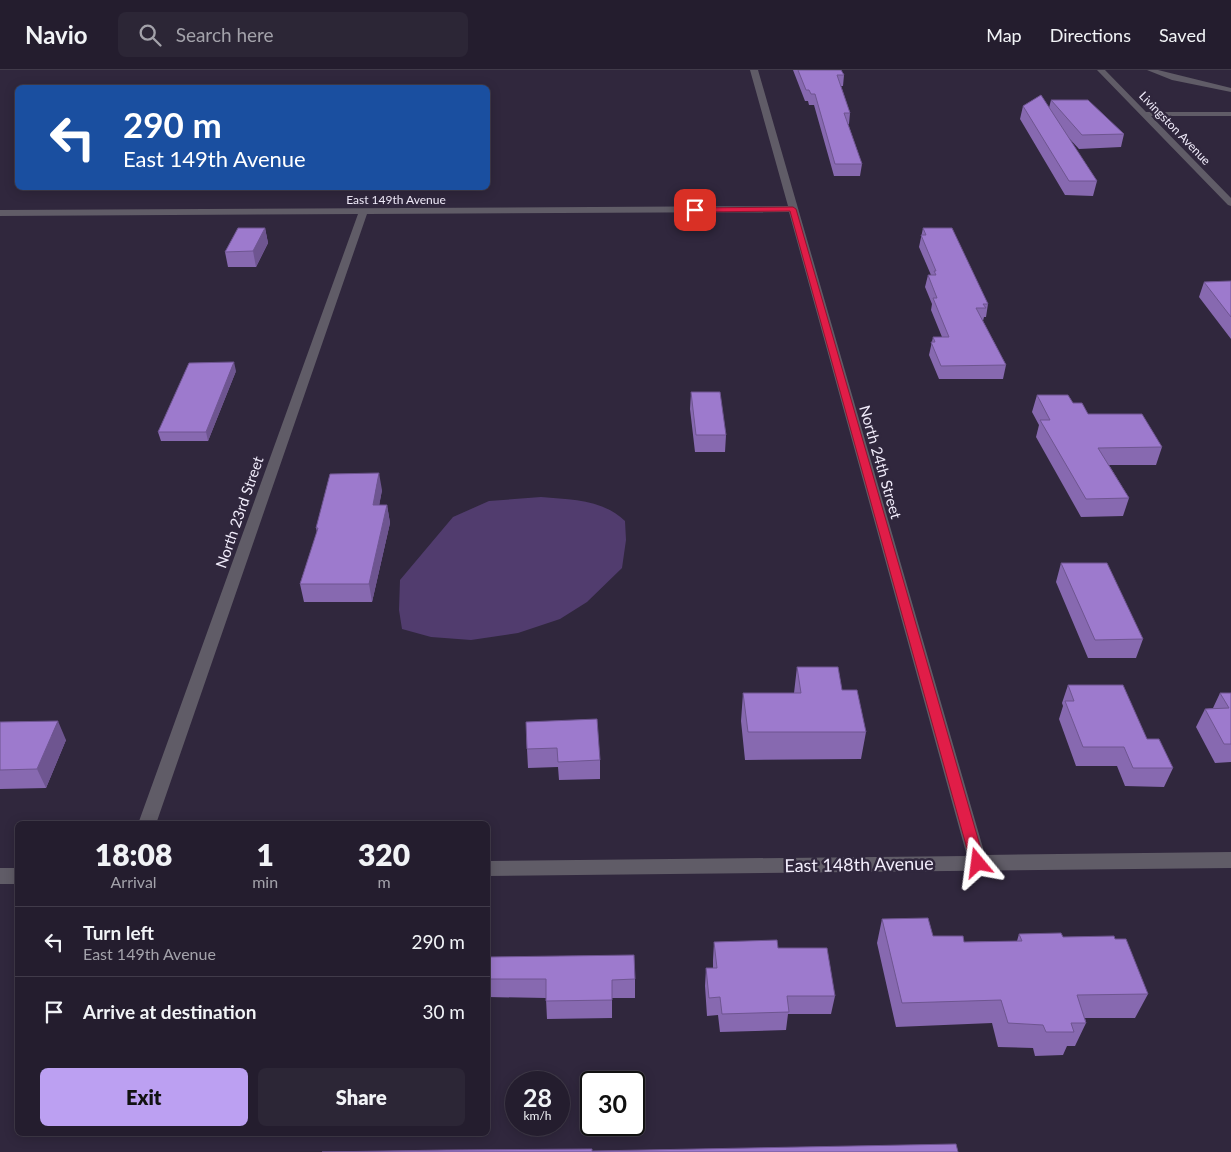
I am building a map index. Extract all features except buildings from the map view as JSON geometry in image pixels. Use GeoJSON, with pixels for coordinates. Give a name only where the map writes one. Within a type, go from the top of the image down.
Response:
{"type":"FeatureCollection","features":[{"type":"Feature","properties":{"kind":"street","name":"North 24th Street"},"geometry":{"type":"LineString","coordinates":[[754,70],[978,863]]}},
{"type":"Feature","properties":{"kind":"street","name":"Livingston Avenue"},"geometry":{"type":"LineString","coordinates":[[1101,70],[1231,203]]}},
{"type":"Feature","properties":{"kind":"street"},"geometry":{"type":"LineString","coordinates":[[1151,70],[1175,78],[1231,90]]}},
{"type":"Feature","properties":{"kind":"street"},"geometry":{"type":"LineString","coordinates":[[1144,114],[1231,114]]}},
{"type":"Feature","properties":{"kind":"street","name":"East 149th Avenue"},"geometry":{"type":"LineString","coordinates":[[0,213],[793,209]]}},
{"type":"Feature","properties":{"kind":"street","name":"North 23rd Street"},"geometry":{"type":"LineString","coordinates":[[147,821],[363,212]]}},
{"type":"Feature","properties":{"kind":"street","name":"East 148th Avenue"},"geometry":{"type":"LineString","coordinates":[[490,869],[1231,860]]}},
{"type":"Feature","properties":{"kind":"street"},"geometry":{"type":"LineString","coordinates":[[0,876],[15,876]]}},
{"type":"Feature","properties":{"kind":"shaded area"},"geometry":{"type":"Polygon","coordinates":[[[541,497],[575,500],[607,508],[625,521],[626,540],[622,568],[587,602],[560,619],[518,633],[471,640],[431,637],[402,629],[399,610],[400,580],[453,517],[489,501],[541,497]]]}},
{"type":"Feature","properties":{"kind":"route"},"geometry":{"type":"LineString","coordinates":[[695,210],[793,209],[978,863]]}}]}
